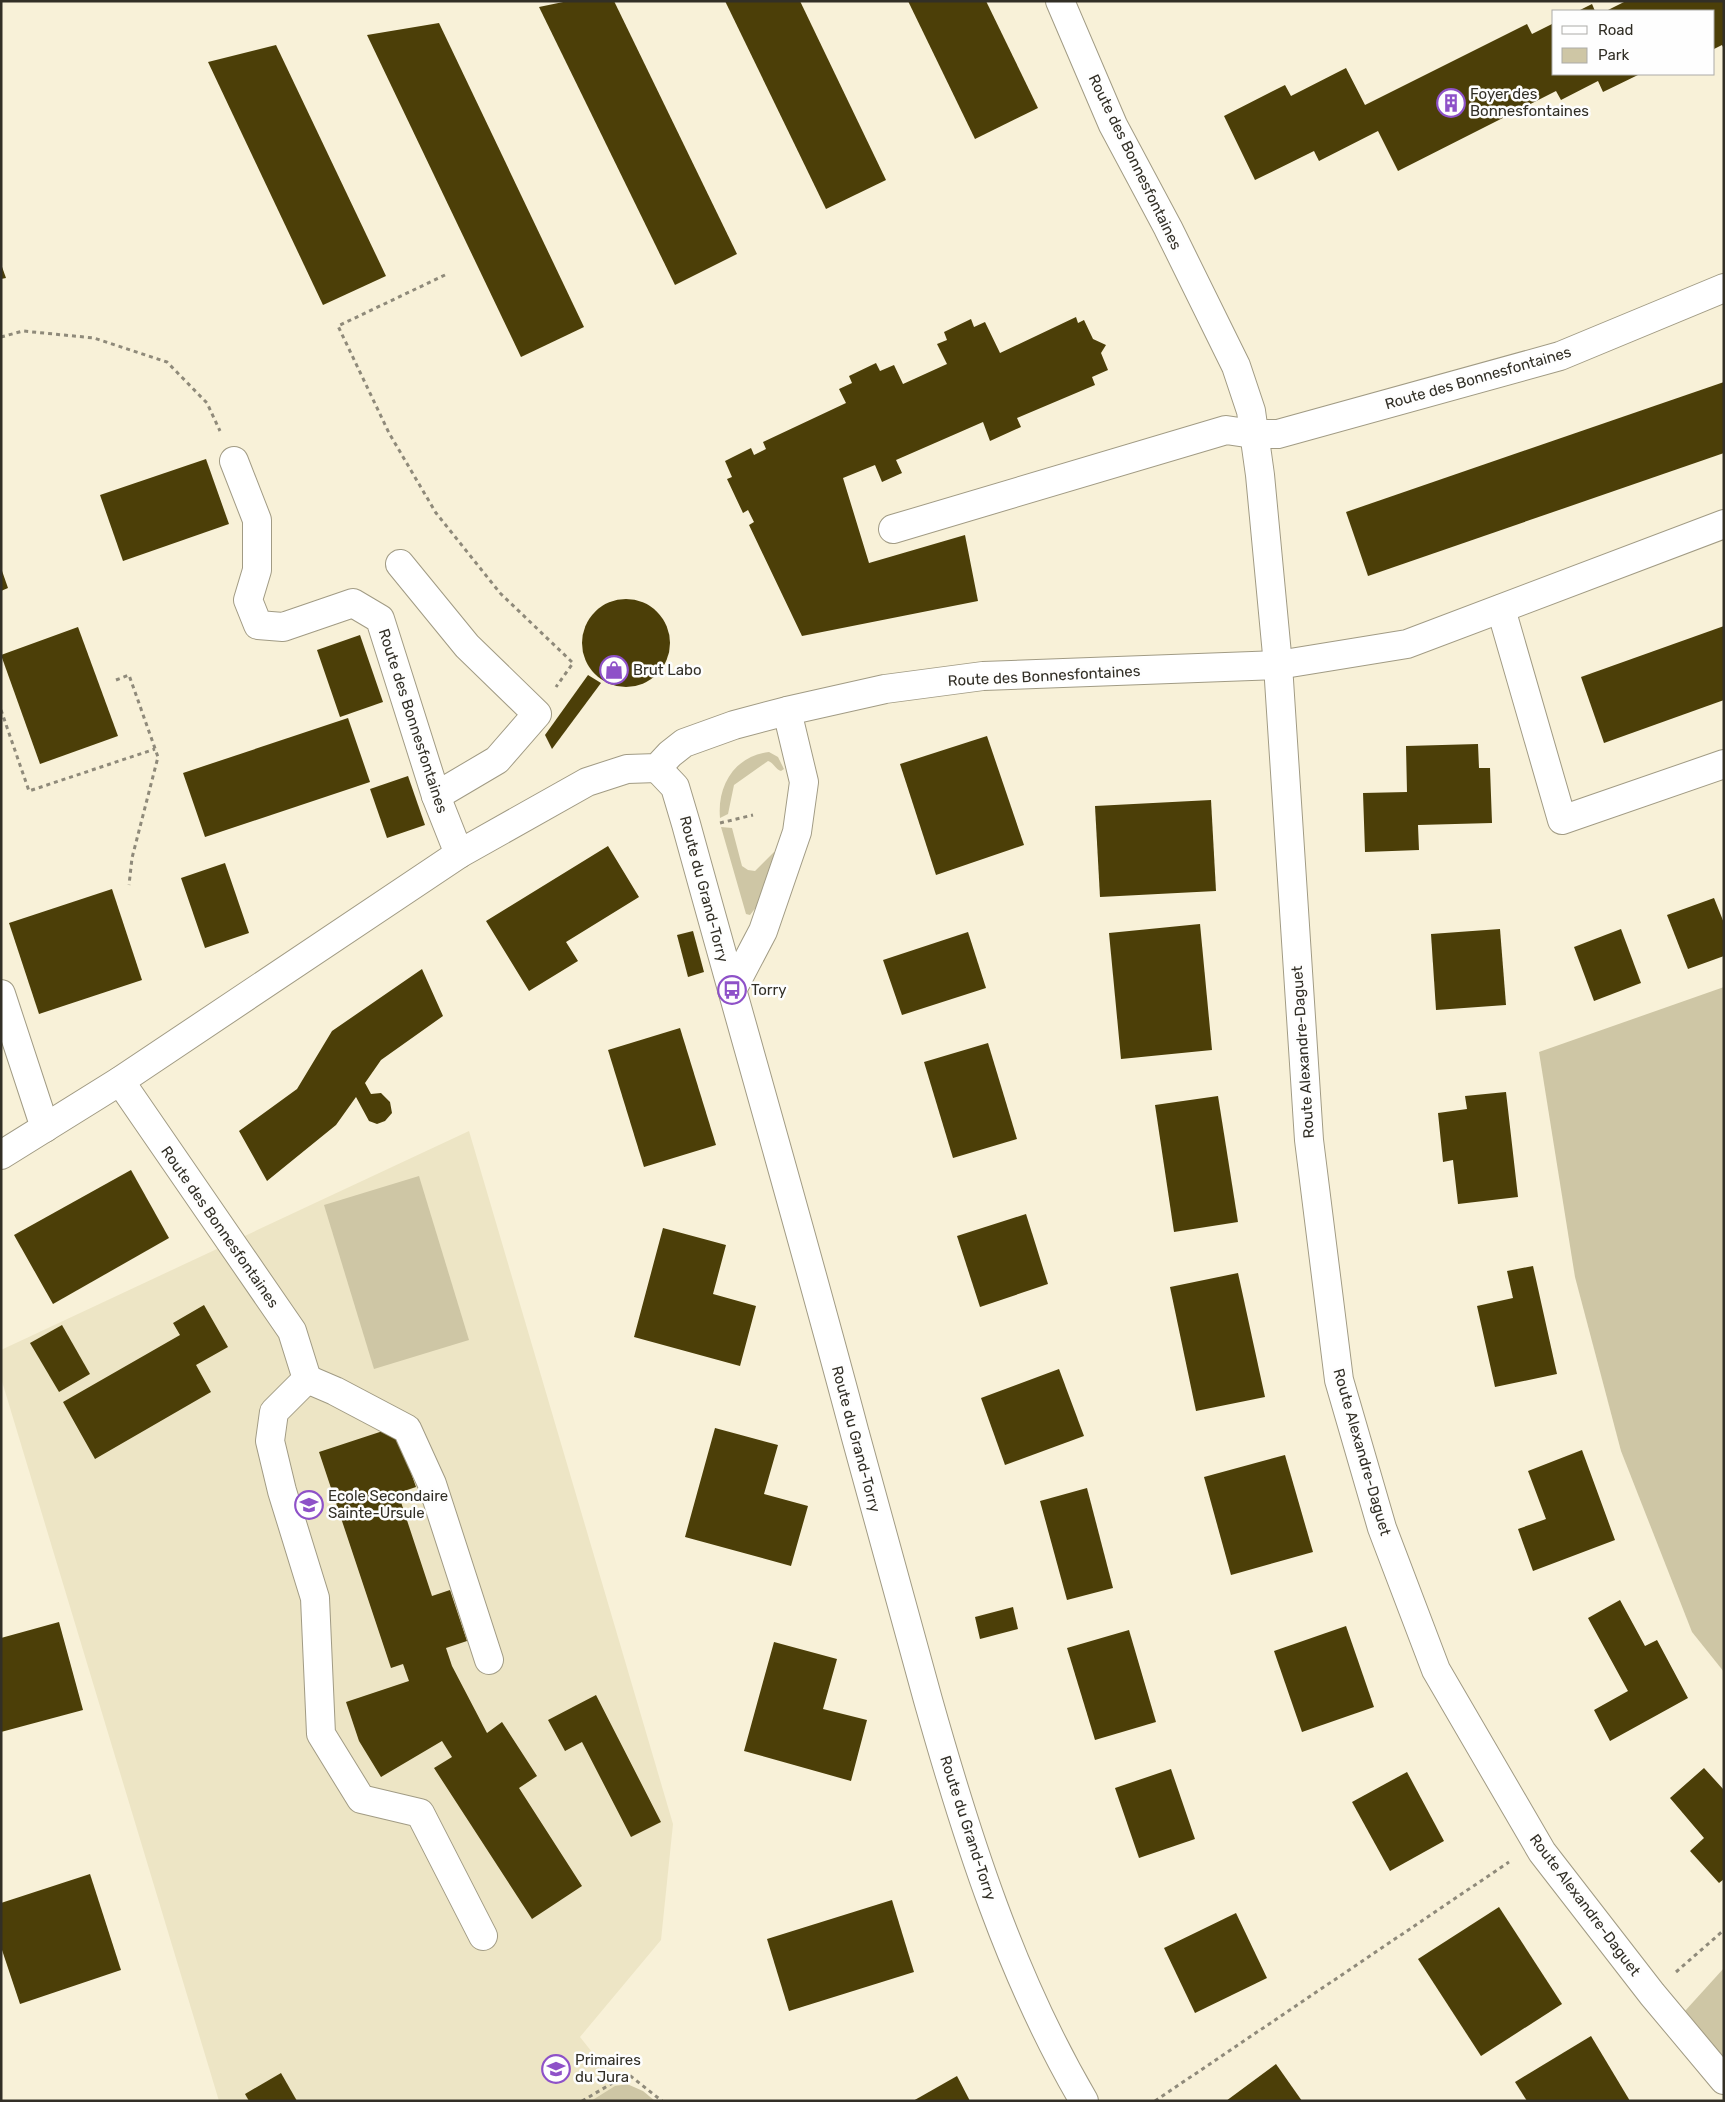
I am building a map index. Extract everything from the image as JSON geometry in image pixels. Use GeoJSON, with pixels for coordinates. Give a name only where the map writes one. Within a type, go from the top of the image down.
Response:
{"type":"FeatureCollection","features":[{"type":"Feature","properties":{"kind":"street","name":"Route des Bonnesfontaines"},"geometry":{"type":"LineString","coordinates":[[1060,1],[1113,125],[1168,228],[1236,366],[1251,411],[1260,475],[1278,665]]}},
{"type":"Feature","properties":{"kind":"street","name":"Route des Bonnesfontaines"},"geometry":{"type":"LineString","coordinates":[[893,528],[1226,430],[1254,434],[1278,434],[1560,356],[1724,288]]}},
{"type":"Feature","properties":{"kind":"street","name":"Route des Bonnesfontaines"},"geometry":{"type":"LineString","coordinates":[[234,461],[257,520],[257,570],[248,600],[258,625],[283,628],[353,603],[380,619],[436,796],[459,854]]}},
{"type":"Feature","properties":{"kind":"street","name":"Route des Bonnesfontaines"},"geometry":{"type":"LineString","coordinates":[[657,768],[684,743],[734,725],[787,710],[885,689],[982,676],[1278,665],[1407,644],[1724,524]]}},
{"type":"Feature","properties":{"kind":"street"},"geometry":{"type":"LineString","coordinates":[[400,564],[467,646],[537,714],[497,760],[436,796]]}},
{"type":"Feature","properties":{"kind":"street"},"geometry":{"type":"LineString","coordinates":[[1500,610],[1562,820],[1724,764]]}},
{"type":"Feature","properties":{"kind":"street","name":"Route Alexandre-Daguet"},"geometry":{"type":"LineString","coordinates":[[1278,665],[1309,1140],[1339,1380],[1382,1528],[1436,1670],[1542,1852],[1652,1994],[1724,2080]]}},
{"type":"Feature","properties":{"kind":"street"},"geometry":{"type":"LineString","coordinates":[[732,990],[763,931],[797,832],[804,782],[787,710]]}},
{"type":"Feature","properties":{"kind":"street"},"geometry":{"type":"LineString","coordinates":[[1,1155],[120,1081],[459,854],[587,782],[627,769],[657,768]]}},
{"type":"Feature","properties":{"kind":"street","name":"Route du Grand-Torry"},"geometry":{"type":"LineString","coordinates":[[657,768],[675,787],[820,1301],[886,1552],[959,1808],[1007,1944],[1058,2058],[1084,2101]]}},
{"type":"Feature","properties":{"kind":"street"},"geometry":{"type":"LineString","coordinates":[[1,994],[45,1128]]}},
{"type":"Feature","properties":{"kind":"street","name":"Route des Bonnesfontaines"},"geometry":{"type":"LineString","coordinates":[[120,1081],[292,1331],[307,1379]]}},
{"type":"Feature","properties":{"kind":"street"},"geometry":{"type":"LineString","coordinates":[[484,1936],[420,1813],[361,1799],[321,1734],[316,1598],[282,1490],[270,1441],[274,1412],[307,1379],[335,1391],[407,1428],[432,1484],[490,1660]]}},
{"type":"Feature","properties":{"kind":"path"},"geometry":{"type":"LineString","coordinates":[[445,275],[338,326],[390,434],[436,513],[500,593],[573,663],[537,714]]}},
{"type":"Feature","properties":{"kind":"path"},"geometry":{"type":"LineString","coordinates":[[1,338],[23,331],[94,338],[166,362],[207,403],[234,461]]}},
{"type":"Feature","properties":{"kind":"path"},"geometry":{"type":"LineString","coordinates":[[116,680],[129,675],[158,757],[132,858],[129,885]]}},
{"type":"Feature","properties":{"kind":"path"},"geometry":{"type":"LineString","coordinates":[[1,710],[29,791],[155,749]]}},
{"type":"Feature","properties":{"kind":"path"},"geometry":{"type":"LineString","coordinates":[[717,820],[722,824],[753,815]]}},
{"type":"Feature","properties":{"kind":"path"},"geometry":{"type":"LineString","coordinates":[[1155,2101],[1516,1857]]}},
{"type":"Feature","properties":{"kind":"path"},"geometry":{"type":"LineString","coordinates":[[1652,1994],[1724,1930]]}},
{"type":"Feature","properties":{"kind":"path"},"geometry":{"type":"LineString","coordinates":[[582,2101],[628,2074],[662,2101]]}},
{"type":"Feature","properties":{"kind":"shaded area"},"geometry":{"type":"Polygon","coordinates":[[[469,1131],[673,1824],[661,1940],[580,2037],[631,2101],[219,2101],[1,1378],[1,1350],[469,1131]]]}},
{"type":"Feature","properties":{"kind":"green space"},"geometry":{"type":"Polygon","coordinates":[[[769,752],[778,757],[784,769],[779,770],[768,761],[734,785],[728,814],[720,818],[722,794],[731,774],[747,759],[769,752]]]}},
{"type":"Feature","properties":{"kind":"green space"},"geometry":{"type":"Polygon","coordinates":[[[721,827],[732,828],[742,866],[748,870],[755,871],[774,852],[775,854],[761,901],[750,915],[746,914],[721,827]]]}},
{"type":"Feature","properties":{"kind":"green space"},"geometry":{"type":"Polygon","coordinates":[[[1724,987],[1724,1672],[1692,1632],[1621,1451],[1575,1277],[1539,1052],[1724,987]]]}},
{"type":"Feature","properties":{"kind":"green space"},"geometry":{"type":"Polygon","coordinates":[[[419,1176],[469,1340],[374,1369],[324,1205],[419,1176]]]}},
{"type":"Feature","properties":{"kind":"green space"},"geometry":{"type":"Polygon","coordinates":[[[1724,1968],[1724,2077],[1675,2022],[1724,1968]]]}},
{"type":"Feature","properties":{"kind":"green space"},"geometry":{"type":"Polygon","coordinates":[[[627,2084],[643,2091],[655,2101],[591,2101],[615,2086],[627,2084]]]}},
{"type":"Feature","properties":{"kind":"building"},"geometry":{"type":"Polygon","coordinates":[[[568,1],[614,1],[737,254],[675,285],[539,7],[568,1]]]}},
{"type":"Feature","properties":{"kind":"building"},"geometry":{"type":"Polygon","coordinates":[[[725,1],[800,1],[886,180],[826,209],[725,1]]]}},
{"type":"Feature","properties":{"kind":"building"},"geometry":{"type":"Polygon","coordinates":[[[908,1],[986,1],[1038,108],[975,139],[908,1]]]}},
{"type":"Feature","properties":{"kind":"building"},"geometry":{"type":"Polygon","coordinates":[[[1626,1],[1724,1],[1724,49],[1722,45],[1715,48],[1715,10],[1608,10],[1626,1]]]}},
{"type":"Feature","properties":{"kind":"building"},"geometry":{"type":"Polygon","coordinates":[[[1592,4],[1595,10],[1580,10],[1592,4]]]}},
{"type":"Feature","properties":{"kind":"building"},"geometry":{"type":"Polygon","coordinates":[[[439,23],[584,327],[521,357],[367,35],[439,23]]]}},
{"type":"Feature","properties":{"kind":"building","name":"Foyer des Bonnesfontaines"},"geometry":{"type":"Polygon","coordinates":[[[1527,24],[1532,34],[1552,24],[1552,75],[1638,75],[1603,92],[1598,81],[1561,100],[1556,91],[1398,171],[1378,131],[1319,161],[1314,151],[1255,180],[1224,116],[1285,85],[1291,96],[1346,68],[1365,105],[1527,24]]]}},
{"type":"Feature","properties":{"kind":"building"},"geometry":{"type":"Polygon","coordinates":[[[276,45],[386,276],[323,305],[208,62],[276,45]]]}},
{"type":"Feature","properties":{"kind":"building"},"geometry":{"type":"Polygon","coordinates":[[[1,264],[6,278],[1,279],[1,264]]]}},
{"type":"Feature","properties":{"kind":"building"},"geometry":{"type":"Polygon","coordinates":[[[1076,317],[1078,323],[1084,320],[1093,339],[1106,345],[1101,353],[1108,370],[1092,377],[1095,385],[1017,418],[1021,427],[990,441],[983,422],[896,460],[902,473],[882,482],[875,465],[843,478],[869,563],[965,535],[978,601],[802,636],[749,525],[754,522],[748,510],[743,513],[727,479],[732,477],[725,461],[751,448],[754,455],[766,449],[763,442],[846,403],[839,389],[852,383],[849,376],[876,363],[880,371],[894,365],[903,384],[947,364],[937,344],[947,340],[944,332],[971,319],[974,327],[985,322],[1000,353],[1076,317]]]}},
{"type":"Feature","properties":{"kind":"building"},"geometry":{"type":"Polygon","coordinates":[[[1724,382],[1724,453],[1368,576],[1346,512],[1724,382]]]}},
{"type":"Feature","properties":{"kind":"building"},"geometry":{"type":"Polygon","coordinates":[[[206,459],[229,524],[123,561],[100,495],[206,459]]]}},
{"type":"Feature","properties":{"kind":"building"},"geometry":{"type":"Polygon","coordinates":[[[1,568],[8,588],[1,591],[1,568]]]}},
{"type":"Feature","properties":{"kind":"building"},"geometry":{"type":"Polygon","coordinates":[[[626,599],[643,603],[657,612],[666,626],[670,643],[666,660],[657,674],[643,683],[626,687],[609,683],[595,674],[586,660],[582,643],[586,626],[595,612],[609,603],[626,599]]]}},
{"type":"Feature","properties":{"kind":"building"},"geometry":{"type":"Polygon","coordinates":[[[1724,626],[1724,700],[1604,743],[1581,677],[1724,626]]]}},
{"type":"Feature","properties":{"kind":"building"},"geometry":{"type":"Polygon","coordinates":[[[78,627],[118,736],[40,764],[1,655],[78,627]]]}},
{"type":"Feature","properties":{"kind":"building"},"geometry":{"type":"Polygon","coordinates":[[[360,635],[383,702],[340,717],[317,650],[360,635]]]}},
{"type":"Feature","properties":{"kind":"building"},"geometry":{"type":"Polygon","coordinates":[[[588,675],[601,683],[552,749],[545,735],[588,675]]]}},
{"type":"Feature","properties":{"kind":"building"},"geometry":{"type":"Polygon","coordinates":[[[348,718],[370,782],[205,837],[183,773],[348,718]]]}},
{"type":"Feature","properties":{"kind":"building"},"geometry":{"type":"Polygon","coordinates":[[[987,736],[1024,845],[936,875],[900,764],[987,736]]]}},
{"type":"Feature","properties":{"kind":"building"},"geometry":{"type":"Polygon","coordinates":[[[1478,744],[1479,768],[1490,768],[1492,823],[1418,825],[1419,850],[1365,852],[1363,793],[1407,792],[1406,746],[1478,744]]]}},
{"type":"Feature","properties":{"kind":"building"},"geometry":{"type":"Polygon","coordinates":[[[408,776],[425,825],[387,838],[370,789],[408,776]]]}},
{"type":"Feature","properties":{"kind":"building"},"geometry":{"type":"Polygon","coordinates":[[[1211,800],[1216,891],[1100,897],[1095,806],[1211,800]]]}},
{"type":"Feature","properties":{"kind":"building"},"geometry":{"type":"Polygon","coordinates":[[[608,846],[639,897],[566,942],[578,961],[529,991],[486,921],[608,846]]]}},
{"type":"Feature","properties":{"kind":"building"},"geometry":{"type":"Polygon","coordinates":[[[225,863],[249,933],[205,948],[181,878],[225,863]]]}},
{"type":"Feature","properties":{"kind":"building"},"geometry":{"type":"Polygon","coordinates":[[[112,889],[142,980],[39,1014],[9,923],[112,889]]]}},
{"type":"Feature","properties":{"kind":"building"},"geometry":{"type":"Polygon","coordinates":[[[1714,898],[1724,923],[1724,956],[1688,969],[1667,915],[1714,898]]]}},
{"type":"Feature","properties":{"kind":"building"},"geometry":{"type":"Polygon","coordinates":[[[1200,924],[1212,1050],[1121,1059],[1109,933],[1200,924]]]}},
{"type":"Feature","properties":{"kind":"building"},"geometry":{"type":"Polygon","coordinates":[[[1500,929],[1506,1005],[1436,1010],[1431,934],[1500,929]]]}},
{"type":"Feature","properties":{"kind":"building"},"geometry":{"type":"Polygon","coordinates":[[[1621,929],[1641,983],[1594,1001],[1574,947],[1621,929]]]}},
{"type":"Feature","properties":{"kind":"building"},"geometry":{"type":"Polygon","coordinates":[[[693,931],[704,972],[688,977],[677,935],[693,931]]]}},
{"type":"Feature","properties":{"kind":"building"},"geometry":{"type":"Polygon","coordinates":[[[968,932],[986,988],[902,1015],[883,960],[968,932]]]}},
{"type":"Feature","properties":{"kind":"building"},"geometry":{"type":"Polygon","coordinates":[[[422,969],[443,1016],[381,1060],[365,1083],[371,1094],[381,1093],[390,1102],[392,1113],[385,1121],[377,1124],[369,1121],[356,1097],[336,1125],[267,1181],[239,1131],[297,1089],[332,1031],[422,969]]]}},
{"type":"Feature","properties":{"kind":"building"},"geometry":{"type":"Polygon","coordinates":[[[680,1028],[716,1145],[644,1167],[608,1050],[680,1028]]]}},
{"type":"Feature","properties":{"kind":"building"},"geometry":{"type":"Polygon","coordinates":[[[988,1043],[1017,1139],[953,1158],[924,1062],[988,1043]]]}},
{"type":"Feature","properties":{"kind":"building"},"geometry":{"type":"Polygon","coordinates":[[[1506,1092],[1518,1197],[1458,1204],[1453,1160],[1443,1162],[1438,1113],[1467,1109],[1465,1096],[1506,1092]]]}},
{"type":"Feature","properties":{"kind":"building"},"geometry":{"type":"Polygon","coordinates":[[[1218,1096],[1238,1222],[1174,1232],[1155,1105],[1218,1096]]]}},
{"type":"Feature","properties":{"kind":"building"},"geometry":{"type":"Polygon","coordinates":[[[131,1170],[169,1238],[53,1304],[14,1235],[131,1170]]]}},
{"type":"Feature","properties":{"kind":"building"},"geometry":{"type":"Polygon","coordinates":[[[1026,1214],[1048,1284],[980,1307],[957,1236],[1026,1214]]]}},
{"type":"Feature","properties":{"kind":"building"},"geometry":{"type":"Polygon","coordinates":[[[663,1228],[726,1245],[713,1294],[756,1306],[740,1366],[634,1337],[663,1228]]]}},
{"type":"Feature","properties":{"kind":"building"},"geometry":{"type":"Polygon","coordinates":[[[1533,1266],[1557,1374],[1495,1387],[1477,1306],[1513,1298],[1507,1271],[1533,1266]]]}},
{"type":"Feature","properties":{"kind":"building"},"geometry":{"type":"Polygon","coordinates":[[[1238,1273],[1265,1397],[1196,1411],[1170,1287],[1238,1273]]]}},
{"type":"Feature","properties":{"kind":"building"},"geometry":{"type":"Polygon","coordinates":[[[204,1305],[228,1347],[196,1365],[211,1392],[95,1459],[63,1402],[180,1335],[173,1323],[204,1305]]]}},
{"type":"Feature","properties":{"kind":"building"},"geometry":{"type":"Polygon","coordinates":[[[62,1325],[90,1374],[59,1392],[30,1343],[62,1325]]]}},
{"type":"Feature","properties":{"kind":"building"},"geometry":{"type":"Polygon","coordinates":[[[1059,1369],[1084,1436],[1005,1465],[981,1398],[1059,1369]]]}},
{"type":"Feature","properties":{"kind":"building"},"geometry":{"type":"Polygon","coordinates":[[[395,1427],[416,1487],[398,1493],[432,1596],[450,1590],[467,1641],[446,1648],[452,1666],[487,1733],[502,1722],[537,1776],[519,1788],[582,1886],[532,1919],[434,1768],[452,1757],[442,1741],[381,1777],[359,1741],[346,1702],[409,1681],[403,1664],[391,1668],[319,1452],[395,1427]]]}},
{"type":"Feature","properties":{"kind":"building"},"geometry":{"type":"Polygon","coordinates":[[[715,1428],[778,1445],[764,1494],[808,1506],[791,1566],[685,1537],[715,1428]]]}},
{"type":"Feature","properties":{"kind":"building"},"geometry":{"type":"Polygon","coordinates":[[[1582,1450],[1615,1540],[1533,1571],[1518,1529],[1546,1519],[1528,1471],[1582,1450]]]}},
{"type":"Feature","properties":{"kind":"building"},"geometry":{"type":"Polygon","coordinates":[[[1285,1455],[1313,1552],[1231,1575],[1204,1477],[1285,1455]]]}},
{"type":"Feature","properties":{"kind":"building"},"geometry":{"type":"Polygon","coordinates":[[[1087,1488],[1113,1588],[1067,1600],[1040,1501],[1087,1488]]]}},
{"type":"Feature","properties":{"kind":"building"},"geometry":{"type":"Polygon","coordinates":[[[1620,1600],[1645,1646],[1657,1640],[1688,1698],[1610,1741],[1594,1710],[1628,1691],[1588,1618],[1620,1600]]]}},
{"type":"Feature","properties":{"kind":"building"},"geometry":{"type":"Polygon","coordinates":[[[1013,1607],[1018,1629],[980,1639],[975,1617],[1013,1607]]]}},
{"type":"Feature","properties":{"kind":"building"},"geometry":{"type":"Polygon","coordinates":[[[59,1622],[83,1710],[1,1732],[1,1638],[59,1622]]]}},
{"type":"Feature","properties":{"kind":"building"},"geometry":{"type":"Polygon","coordinates":[[[1346,1626],[1374,1707],[1302,1732],[1274,1651],[1346,1626]]]}},
{"type":"Feature","properties":{"kind":"building"},"geometry":{"type":"Polygon","coordinates":[[[1129,1630],[1156,1722],[1095,1740],[1067,1648],[1129,1630]]]}},
{"type":"Feature","properties":{"kind":"building"},"geometry":{"type":"Polygon","coordinates":[[[774,1642],[837,1659],[823,1709],[867,1720],[851,1781],[744,1751],[774,1642]]]}},
{"type":"Feature","properties":{"kind":"building"},"geometry":{"type":"Polygon","coordinates":[[[596,1695],[661,1822],[631,1837],[582,1742],[565,1751],[548,1720],[596,1695]]]}},
{"type":"Feature","properties":{"kind":"building"},"geometry":{"type":"Polygon","coordinates":[[[1704,1768],[1724,1790],[1724,1879],[1719,1883],[1690,1851],[1704,1838],[1670,1798],[1704,1768]]]}},
{"type":"Feature","properties":{"kind":"building"},"geometry":{"type":"Polygon","coordinates":[[[1171,1769],[1195,1839],[1139,1858],[1115,1788],[1171,1769]]]}},
{"type":"Feature","properties":{"kind":"building"},"geometry":{"type":"Polygon","coordinates":[[[1407,1772],[1444,1841],[1390,1871],[1352,1802],[1407,1772]]]}},
{"type":"Feature","properties":{"kind":"building"},"geometry":{"type":"Polygon","coordinates":[[[90,1874],[121,1970],[20,2004],[1,1947],[1,1903],[90,1874]]]}},
{"type":"Feature","properties":{"kind":"building"},"geometry":{"type":"Polygon","coordinates":[[[892,1900],[914,1972],[789,2011],[767,1939],[892,1900]]]}},
{"type":"Feature","properties":{"kind":"building"},"geometry":{"type":"Polygon","coordinates":[[[1499,1907],[1562,2004],[1481,2056],[1418,1959],[1499,1907]]]}},
{"type":"Feature","properties":{"kind":"building"},"geometry":{"type":"Polygon","coordinates":[[[1236,1913],[1267,1978],[1195,2013],[1164,1948],[1236,1913]]]}},
{"type":"Feature","properties":{"kind":"building"},"geometry":{"type":"Polygon","coordinates":[[[1591,2036],[1630,2101],[1527,2101],[1515,2082],[1591,2036]]]}},
{"type":"Feature","properties":{"kind":"building"},"geometry":{"type":"Polygon","coordinates":[[[1276,2064],[1302,2101],[1226,2101],[1276,2064]]]}},
{"type":"Feature","properties":{"kind":"building"},"geometry":{"type":"Polygon","coordinates":[[[281,2073],[297,2101],[249,2101],[245,2094],[281,2073]]]}},
{"type":"Feature","properties":{"kind":"building"},"geometry":{"type":"Polygon","coordinates":[[[957,2076],[970,2101],[913,2101],[957,2076]]]}},
{"type":"Feature","properties":{"kind":"place","name":"Foyer des Bonnesfontaines"},"geometry":{"type":"Point","coordinates":[1451,103]}},
{"type":"Feature","properties":{"kind":"place","name":"Brut Labo"},"geometry":{"type":"Point","coordinates":[614,670]}},
{"type":"Feature","properties":{"kind":"place","name":"Torry"},"geometry":{"type":"Point","coordinates":[732,990]}},
{"type":"Feature","properties":{"kind":"place","name":"Ecole Secondaire Sainte-Ursule"},"geometry":{"type":"Point","coordinates":[309,1505]}},
{"type":"Feature","properties":{"kind":"place","name":"Primaires du Jura"},"geometry":{"type":"Point","coordinates":[556,2069]}}]}
